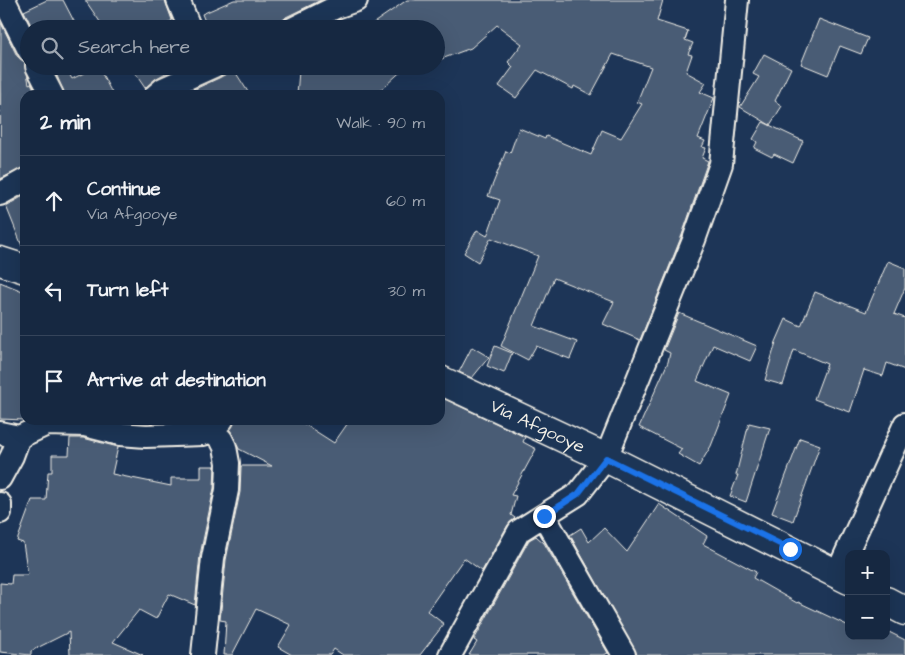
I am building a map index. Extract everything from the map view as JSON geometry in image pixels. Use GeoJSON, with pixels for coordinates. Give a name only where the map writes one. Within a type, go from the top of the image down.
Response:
{"type":"FeatureCollection","features":[{"type":"Feature","properties":{"kind":"main road"},"geometry":{"type":"LineString","coordinates":[[0,261],[20,267]]}},
{"type":"Feature","properties":{"kind":"main road","name":"Via Afgooye"},"geometry":{"type":"LineString","coordinates":[[445,382],[606,458],[843,577]]}},
{"type":"Feature","properties":{"kind":"main road"},"geometry":{"type":"LineString","coordinates":[[890,602],[905,611]]}},
{"type":"Feature","properties":{"kind":"street"},"geometry":{"type":"LineString","coordinates":[[4,0],[20,32]]}},
{"type":"Feature","properties":{"kind":"street"},"geometry":{"type":"LineString","coordinates":[[178,0],[186,20]]}},
{"type":"Feature","properties":{"kind":"street"},"geometry":{"type":"LineString","coordinates":[[310,20],[336,7],[356,0]]}},
{"type":"Feature","properties":{"kind":"street"},"geometry":{"type":"LineString","coordinates":[[450,655],[519,531],[578,494],[606,458],[694,240],[721,164],[737,0]]}},
{"type":"Feature","properties":{"kind":"street"},"geometry":{"type":"LineString","coordinates":[[42,75],[49,90]]}},
{"type":"Feature","properties":{"kind":"street"},"geometry":{"type":"LineString","coordinates":[[162,90],[192,75]]}},
{"type":"Feature","properties":{"kind":"street"},"geometry":{"type":"LineString","coordinates":[[0,194],[20,183]]}},
{"type":"Feature","properties":{"kind":"street"},"geometry":{"type":"LineString","coordinates":[[843,577],[905,424]]}},
{"type":"Feature","properties":{"kind":"street"},"geometry":{"type":"LineString","coordinates":[[0,478],[12,456],[10,435],[44,425]]}},
{"type":"Feature","properties":{"kind":"street"},"geometry":{"type":"LineString","coordinates":[[84,425],[120,434],[146,436],[204,434],[217,426],[220,439],[225,447],[228,463],[227,490],[213,558],[203,655]]}},
{"type":"Feature","properties":{"kind":"street"},"geometry":{"type":"LineString","coordinates":[[0,504],[0,512]]}},
{"type":"Feature","properties":{"kind":"street"},"geometry":{"type":"LineString","coordinates":[[544,516],[624,655]]}},
{"type":"Feature","properties":{"kind":"building"},"geometry":{"type":"Polygon","coordinates":[[[47,0],[63,0],[73,20],[28,20],[24,11],[47,0]]]}},
{"type":"Feature","properties":{"kind":"building"},"geometry":{"type":"Polygon","coordinates":[[[85,0],[165,0],[172,20],[99,20],[85,0]]]}},
{"type":"Feature","properties":{"kind":"building"},"geometry":{"type":"Polygon","coordinates":[[[234,0],[321,0],[286,17],[284,20],[204,20],[202,14],[234,0]]]}},
{"type":"Feature","properties":{"kind":"building"},"geometry":{"type":"Polygon","coordinates":[[[407,0],[663,0],[657,21],[688,31],[685,40],[693,43],[688,54],[692,55],[686,72],[706,83],[700,92],[714,98],[698,138],[705,141],[702,147],[706,148],[702,158],[708,161],[682,235],[640,340],[603,324],[614,302],[554,278],[534,326],[577,342],[570,359],[536,346],[528,360],[501,346],[538,256],[491,238],[478,262],[464,253],[477,230],[487,236],[500,200],[488,196],[506,151],[510,153],[519,128],[545,139],[546,136],[591,155],[602,130],[621,138],[642,104],[637,102],[651,67],[613,54],[591,95],[574,86],[573,89],[537,70],[516,98],[499,86],[513,67],[508,62],[522,44],[497,25],[471,48],[445,58],[445,20],[378,20],[407,0]]]}},
{"type":"Feature","properties":{"kind":"building"},"geometry":{"type":"Polygon","coordinates":[[[819,19],[868,38],[861,54],[840,46],[828,75],[801,64],[819,19]]]}},
{"type":"Feature","properties":{"kind":"building"},"geometry":{"type":"Polygon","coordinates":[[[1,23],[17,56],[20,58],[20,75],[27,75],[29,84],[31,83],[34,90],[20,90],[20,169],[0,179],[1,23]]]}},
{"type":"Feature","properties":{"kind":"building"},"geometry":{"type":"Polygon","coordinates":[[[764,54],[791,68],[775,101],[782,106],[770,125],[740,107],[759,77],[753,74],[764,54]]]}},
{"type":"Feature","properties":{"kind":"building"},"geometry":{"type":"Polygon","coordinates":[[[57,75],[70,75],[72,79],[80,75],[103,75],[110,90],[63,90],[57,75]]]}},
{"type":"Feature","properties":{"kind":"building"},"geometry":{"type":"Polygon","coordinates":[[[136,75],[162,75],[155,79],[145,88],[136,75]]]}},
{"type":"Feature","properties":{"kind":"building"},"geometry":{"type":"Polygon","coordinates":[[[225,75],[237,75],[247,90],[193,90],[225,75]]]}},
{"type":"Feature","properties":{"kind":"building"},"geometry":{"type":"Polygon","coordinates":[[[299,75],[397,75],[381,90],[297,90],[299,75]]]}},
{"type":"Feature","properties":{"kind":"building"},"geometry":{"type":"Polygon","coordinates":[[[763,122],[803,141],[793,163],[774,154],[772,157],[754,148],[757,142],[753,139],[763,122]]]}},
{"type":"Feature","properties":{"kind":"building"},"geometry":{"type":"Polygon","coordinates":[[[20,198],[20,241],[6,206],[20,198]]]}},
{"type":"Feature","properties":{"kind":"building"},"geometry":{"type":"Polygon","coordinates":[[[888,261],[905,268],[905,288],[894,314],[905,318],[905,370],[887,363],[883,376],[864,370],[850,412],[814,399],[827,364],[794,350],[783,385],[765,380],[776,342],[786,319],[801,326],[815,292],[866,312],[888,261]]]}},
{"type":"Feature","properties":{"kind":"building"},"geometry":{"type":"Polygon","coordinates":[[[0,282],[20,290],[20,420],[0,419],[0,282]]]}},
{"type":"Feature","properties":{"kind":"building"},"geometry":{"type":"Polygon","coordinates":[[[679,313],[757,346],[750,361],[713,345],[697,381],[731,395],[711,446],[699,466],[678,454],[682,449],[639,427],[668,362],[670,353],[664,350],[679,313]]]}},
{"type":"Feature","properties":{"kind":"building"},"geometry":{"type":"Polygon","coordinates":[[[495,346],[512,353],[504,373],[487,366],[495,346]]]}},
{"type":"Feature","properties":{"kind":"building"},"geometry":{"type":"Polygon","coordinates":[[[472,347],[489,357],[472,378],[459,372],[472,347]]]}},
{"type":"Feature","properties":{"kind":"building"},"geometry":{"type":"Polygon","coordinates":[[[445,399],[525,437],[523,442],[536,449],[511,495],[516,496],[511,515],[515,518],[508,525],[482,571],[464,558],[427,611],[444,624],[420,655],[343,655],[334,649],[330,655],[292,655],[278,647],[291,625],[256,609],[232,655],[224,655],[226,621],[220,620],[226,560],[240,492],[241,466],[272,466],[239,449],[230,430],[232,425],[306,425],[334,443],[347,425],[445,425],[445,399]]]}},
{"type":"Feature","properties":{"kind":"building"},"geometry":{"type":"Polygon","coordinates":[[[749,423],[770,428],[746,502],[730,496],[738,475],[736,475],[749,423]]]}},
{"type":"Feature","properties":{"kind":"building"},"geometry":{"type":"Polygon","coordinates":[[[70,438],[83,438],[118,447],[112,474],[171,486],[171,478],[201,478],[201,466],[215,466],[214,488],[200,555],[195,605],[169,594],[156,619],[139,610],[113,642],[143,655],[70,655],[69,632],[31,651],[31,655],[0,652],[0,583],[11,584],[12,575],[28,575],[23,543],[17,541],[32,500],[46,500],[48,472],[52,472],[52,455],[69,455],[70,438]]]}},
{"type":"Feature","properties":{"kind":"building"},"geometry":{"type":"Polygon","coordinates":[[[800,438],[820,445],[793,521],[772,513],[800,438]]]}},
{"type":"Feature","properties":{"kind":"building"},"geometry":{"type":"Polygon","coordinates":[[[659,504],[707,536],[703,544],[756,572],[753,578],[797,603],[845,624],[845,640],[890,640],[890,632],[905,640],[905,655],[637,655],[570,535],[581,528],[589,542],[604,528],[627,552],[659,504]]]}},
{"type":"Feature","properties":{"kind":"building"},"geometry":{"type":"Polygon","coordinates":[[[536,536],[544,543],[608,653],[604,655],[469,655],[477,642],[474,640],[529,540],[536,536]]]}},
{"type":"Feature","properties":{"kind":"route"},"geometry":{"type":"LineString","coordinates":[[544,516],[578,494],[606,458],[790,549]]}}]}
